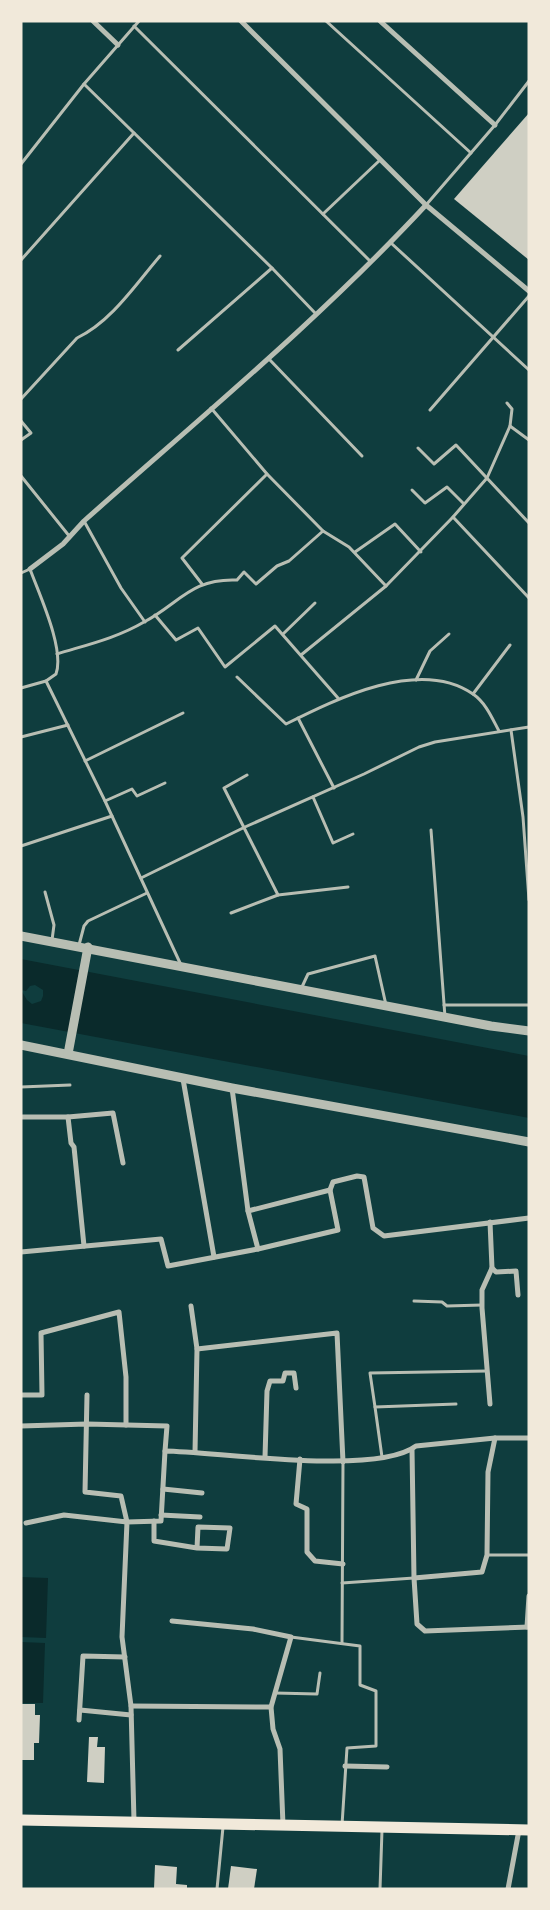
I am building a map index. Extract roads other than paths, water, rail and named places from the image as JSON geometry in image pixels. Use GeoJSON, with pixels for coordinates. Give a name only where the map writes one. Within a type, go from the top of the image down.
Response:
{"type":"FeatureCollection","features":[{"type":"Feature","properties":{"kind":"main road"},"geometry":{"type":"LineString","coordinates":[[21,1820],[524,1830]]}},
{"type":"Feature","properties":{"kind":"street"},"geometry":{"type":"LineString","coordinates":[[93,21],[118,45]]}},
{"type":"Feature","properties":{"kind":"street"},"geometry":{"type":"LineString","coordinates":[[241,21],[426,205],[529,291]]}},
{"type":"Feature","properties":{"kind":"street"},"geometry":{"type":"LineString","coordinates":[[380,21],[495,125]]}},
{"type":"Feature","properties":{"kind":"street"},"geometry":{"type":"LineString","coordinates":[[30,569],[70,537],[84,521],[317,315],[391,243],[426,205]]}},
{"type":"Feature","properties":{"kind":"street"},"geometry":{"type":"LineString","coordinates":[[21,936],[79,945],[386,1006],[529,1031]]}},
{"type":"Feature","properties":{"kind":"street"},"geometry":{"type":"LineString","coordinates":[[68,1054],[88,947]]}},
{"type":"Feature","properties":{"kind":"street"},"geometry":{"type":"LineString","coordinates":[[21,1045],[183,1079],[529,1142]]}},
{"type":"Feature","properties":{"kind":"street"},"geometry":{"type":"LineString","coordinates":[[183,1079],[214,1257]]}},
{"type":"Feature","properties":{"kind":"street"},"geometry":{"type":"LineString","coordinates":[[232,1088],[248,1211],[258,1249]]}},
{"type":"Feature","properties":{"kind":"street"},"geometry":{"type":"LineString","coordinates":[[21,1117],[68,1117],[113,1113],[123,1163]]}},
{"type":"Feature","properties":{"kind":"street"},"geometry":{"type":"LineString","coordinates":[[68,1117],[71,1143],[74,1147],[84,1246]]}},
{"type":"Feature","properties":{"kind":"street"},"geometry":{"type":"LineString","coordinates":[[21,1252],[161,1239],[168,1266],[258,1249],[338,1230],[330,1190],[333,1182],[357,1176],[364,1177],[373,1228],[384,1236],[529,1218]]}},
{"type":"Feature","properties":{"kind":"street"},"geometry":{"type":"LineString","coordinates":[[248,1211],[330,1190]]}},
{"type":"Feature","properties":{"kind":"street"},"geometry":{"type":"LineString","coordinates":[[490,1222],[492,1268],[482,1290],[490,1404]]}},
{"type":"Feature","properties":{"kind":"street"},"geometry":{"type":"LineString","coordinates":[[492,1268],[496,1272],[516,1271],[518,1295]]}},
{"type":"Feature","properties":{"kind":"street"},"geometry":{"type":"LineString","coordinates":[[191,1306],[197,1349],[195,1452]]}},
{"type":"Feature","properties":{"kind":"street"},"geometry":{"type":"LineString","coordinates":[[21,1395],[42,1395],[40,1333],[119,1312],[126,1377],[126,1425]]}},
{"type":"Feature","properties":{"kind":"street"},"geometry":{"type":"LineString","coordinates":[[197,1349],[337,1333],[344,1462]]}},
{"type":"Feature","properties":{"kind":"street"},"geometry":{"type":"LineString","coordinates":[[265,1457],[267,1391],[270,1381],[283,1381],[285,1373],[294,1373],[296,1388]]}},
{"type":"Feature","properties":{"kind":"street"},"geometry":{"type":"LineString","coordinates":[[87,1396],[85,1492],[121,1496],[127,1522],[122,1636],[131,1706],[134,1821]]}},
{"type":"Feature","properties":{"kind":"street"},"geometry":{"type":"LineString","coordinates":[[21,1426],[87,1424],[167,1426],[161,1521],[127,1522],[64,1516],[26,1523]]}},
{"type":"Feature","properties":{"kind":"street"},"geometry":{"type":"LineString","coordinates":[[165,1451],[344,1462],[406,1453],[416,1446],[495,1438],[529,1438]]}},
{"type":"Feature","properties":{"kind":"street"},"geometry":{"type":"LineString","coordinates":[[414,1578],[482,1572],[488,1555],[488,1472],[495,1438]]}},
{"type":"Feature","properties":{"kind":"street"},"geometry":{"type":"LineString","coordinates":[[412,1449],[414,1578],[417,1624],[425,1631],[528,1627],[529,1596]]}},
{"type":"Feature","properties":{"kind":"street"},"geometry":{"type":"LineString","coordinates":[[300,1459],[296,1504],[307,1509],[307,1552],[316,1561],[343,1564]]}},
{"type":"Feature","properties":{"kind":"street"},"geometry":{"type":"LineString","coordinates":[[163,1489],[202,1493]]}},
{"type":"Feature","properties":{"kind":"street"},"geometry":{"type":"LineString","coordinates":[[161,1515],[200,1517]]}},
{"type":"Feature","properties":{"kind":"street"},"geometry":{"type":"LineString","coordinates":[[154,1521],[154,1541],[197,1548],[227,1550],[230,1528],[198,1527],[197,1548]]}},
{"type":"Feature","properties":{"kind":"street"},"geometry":{"type":"LineString","coordinates":[[172,1621],[254,1629],[291,1637],[271,1707],[273,1729],[280,1750],[283,1825]]}},
{"type":"Feature","properties":{"kind":"street"},"geometry":{"type":"LineString","coordinates":[[79,1720],[84,1655],[125,1657]]}},
{"type":"Feature","properties":{"kind":"street"},"geometry":{"type":"LineString","coordinates":[[131,1706],[271,1707]]}},
{"type":"Feature","properties":{"kind":"street"},"geometry":{"type":"LineString","coordinates":[[80,1710],[131,1715]]}},
{"type":"Feature","properties":{"kind":"street"},"geometry":{"type":"LineString","coordinates":[[346,1766],[387,1767]]}},
{"type":"Feature","properties":{"kind":"street"},"geometry":{"type":"LineString","coordinates":[[508,1889],[524,1830]]}},
{"type":"Feature","properties":{"kind":"lane"},"geometry":{"type":"LineString","coordinates":[[21,164],[84,84],[139,21]]}},
{"type":"Feature","properties":{"kind":"lane"},"geometry":{"type":"LineString","coordinates":[[326,21],[471,153]]}},
{"type":"Feature","properties":{"kind":"lane"},"geometry":{"type":"LineString","coordinates":[[134,26],[371,263]]}},
{"type":"Feature","properties":{"kind":"lane"},"geometry":{"type":"LineString","coordinates":[[426,205],[495,125],[529,81]]}},
{"type":"Feature","properties":{"kind":"lane"},"geometry":{"type":"LineString","coordinates":[[84,84],[272,268],[317,315]]}},
{"type":"Feature","properties":{"kind":"lane"},"geometry":{"type":"LineString","coordinates":[[21,260],[134,133]]}},
{"type":"Feature","properties":{"kind":"lane"},"geometry":{"type":"LineString","coordinates":[[323,214],[380,160]]}},
{"type":"Feature","properties":{"kind":"lane"},"geometry":{"type":"LineString","coordinates":[[391,243],[529,370]]}},
{"type":"Feature","properties":{"kind":"lane"},"geometry":{"type":"LineString","coordinates":[[21,399],[77,338],[107,317],[160,256]]}},
{"type":"Feature","properties":{"kind":"lane"},"geometry":{"type":"LineString","coordinates":[[178,350],[272,268]]}},
{"type":"Feature","properties":{"kind":"lane"},"geometry":{"type":"LineString","coordinates":[[430,410],[529,296]]}},
{"type":"Feature","properties":{"kind":"lane"},"geometry":{"type":"LineString","coordinates":[[269,359],[362,456]]}},
{"type":"Feature","properties":{"kind":"lane"},"geometry":{"type":"LineString","coordinates":[[301,655],[386,586],[421,552],[487,478],[510,426],[513,411],[508,403]]}},
{"type":"Feature","properties":{"kind":"lane"},"geometry":{"type":"LineString","coordinates":[[211,408],[267,474],[323,531],[355,552],[386,586]]}},
{"type":"Feature","properties":{"kind":"lane"},"geometry":{"type":"LineString","coordinates":[[21,421],[32,433],[21,440]]}},
{"type":"Feature","properties":{"kind":"lane"},"geometry":{"type":"LineString","coordinates":[[510,426],[529,440]]}},
{"type":"Feature","properties":{"kind":"lane"},"geometry":{"type":"LineString","coordinates":[[418,448],[434,464],[456,445],[529,523]]}},
{"type":"Feature","properties":{"kind":"lane"},"geometry":{"type":"LineString","coordinates":[[202,584],[182,558],[267,474]]}},
{"type":"Feature","properties":{"kind":"lane"},"geometry":{"type":"LineString","coordinates":[[21,476],[70,537]]}},
{"type":"Feature","properties":{"kind":"lane"},"geometry":{"type":"LineString","coordinates":[[412,490],[425,502],[447,487],[463,503]]}},
{"type":"Feature","properties":{"kind":"lane"},"geometry":{"type":"LineString","coordinates":[[453,517],[529,598]]}},
{"type":"Feature","properties":{"kind":"lane"},"geometry":{"type":"LineString","coordinates":[[84,521],[106,563],[145,622]]}},
{"type":"Feature","properties":{"kind":"lane"},"geometry":{"type":"LineString","coordinates":[[355,552],[395,524],[421,552]]}},
{"type":"Feature","properties":{"kind":"lane"},"geometry":{"type":"LineString","coordinates":[[56,654],[115,635],[145,622],[202,584],[222,580],[237,580],[244,572],[256,584],[277,566],[290,561],[323,531]]}},
{"type":"Feature","properties":{"kind":"lane"},"geometry":{"type":"LineString","coordinates":[[21,573],[30,569],[50,628],[56,654],[56,674],[46,681],[21,688]]}},
{"type":"Feature","properties":{"kind":"lane"},"geometry":{"type":"LineString","coordinates":[[283,634],[315,603]]}},
{"type":"Feature","properties":{"kind":"lane"},"geometry":{"type":"LineString","coordinates":[[155,616],[176,640],[198,628],[225,667],[275,626],[338,698]]}},
{"type":"Feature","properties":{"kind":"lane"},"geometry":{"type":"LineString","coordinates":[[416,680],[430,650],[449,634]]}},
{"type":"Feature","properties":{"kind":"lane"},"geometry":{"type":"LineString","coordinates":[[473,694],[510,644]]}},
{"type":"Feature","properties":{"kind":"lane"},"geometry":{"type":"LineString","coordinates":[[237,677],[286,724],[338,698],[400,681],[416,680],[450,684],[473,694],[484,704],[499,731]]}},
{"type":"Feature","properties":{"kind":"lane"},"geometry":{"type":"LineString","coordinates":[[46,681],[86,761],[181,965]]}},
{"type":"Feature","properties":{"kind":"lane"},"geometry":{"type":"LineString","coordinates":[[86,761],[183,713]]}},
{"type":"Feature","properties":{"kind":"lane"},"geometry":{"type":"LineString","coordinates":[[298,718],[334,788]]}},
{"type":"Feature","properties":{"kind":"lane"},"geometry":{"type":"LineString","coordinates":[[21,737],[68,724]]}},
{"type":"Feature","properties":{"kind":"lane"},"geometry":{"type":"LineString","coordinates":[[141,878],[245,826],[334,788],[419,747],[435,742],[529,727]]}},
{"type":"Feature","properties":{"kind":"lane"},"geometry":{"type":"LineString","coordinates":[[511,730],[523,818],[529,900]]}},
{"type":"Feature","properties":{"kind":"lane"},"geometry":{"type":"LineString","coordinates":[[247,775],[224,788],[245,826],[278,895]]}},
{"type":"Feature","properties":{"kind":"lane"},"geometry":{"type":"LineString","coordinates":[[105,801],[132,789],[137,796],[165,783]]}},
{"type":"Feature","properties":{"kind":"lane"},"geometry":{"type":"LineString","coordinates":[[313,797],[334,843],[353,834]]}},
{"type":"Feature","properties":{"kind":"lane"},"geometry":{"type":"LineString","coordinates":[[21,846],[112,816]]}},
{"type":"Feature","properties":{"kind":"lane"},"geometry":{"type":"LineString","coordinates":[[431,830],[445,1017]]}},
{"type":"Feature","properties":{"kind":"lane"},"geometry":{"type":"LineString","coordinates":[[231,914],[278,895],[348,887]]}},
{"type":"Feature","properties":{"kind":"lane"},"geometry":{"type":"LineString","coordinates":[[45,892],[54,926],[52,940]]}},
{"type":"Feature","properties":{"kind":"lane"},"geometry":{"type":"LineString","coordinates":[[79,945],[88,921],[147,893]]}},
{"type":"Feature","properties":{"kind":"lane"},"geometry":{"type":"LineString","coordinates":[[301,989],[308,974],[375,956],[386,1006]]}},
{"type":"Feature","properties":{"kind":"lane"},"geometry":{"type":"LineString","coordinates":[[444,1005],[529,1005]]}},
{"type":"Feature","properties":{"kind":"lane"},"geometry":{"type":"LineString","coordinates":[[21,1087],[70,1085]]}},
{"type":"Feature","properties":{"kind":"lane"},"geometry":{"type":"LineString","coordinates":[[414,1301],[442,1302],[447,1306],[482,1305]]}},
{"type":"Feature","properties":{"kind":"lane"},"geometry":{"type":"LineString","coordinates":[[382,1456],[370,1373],[487,1371]]}},
{"type":"Feature","properties":{"kind":"lane"},"geometry":{"type":"LineString","coordinates":[[375,1407],[456,1404]]}},
{"type":"Feature","properties":{"kind":"lane"},"geometry":{"type":"LineString","coordinates":[[342,1643],[344,1462]]}},
{"type":"Feature","properties":{"kind":"lane"},"geometry":{"type":"LineString","coordinates":[[488,1555],[529,1555]]}},
{"type":"Feature","properties":{"kind":"lane"},"geometry":{"type":"LineString","coordinates":[[342,1583],[414,1578]]}},
{"type":"Feature","properties":{"kind":"lane"},"geometry":{"type":"LineString","coordinates":[[291,1637],[360,1646],[360,1685],[376,1691],[376,1746],[347,1748],[342,1826]]}},
{"type":"Feature","properties":{"kind":"lane"},"geometry":{"type":"LineString","coordinates":[[275,1693],[317,1694],[320,1673]]}},
{"type":"Feature","properties":{"kind":"lane"},"geometry":{"type":"LineString","coordinates":[[217,1889],[223,1824]]}},
{"type":"Feature","properties":{"kind":"lane"},"geometry":{"type":"LineString","coordinates":[[380,1889],[382,1827]]}},
{"type":"Feature","properties":{"kind":"water"},"geometry":{"type":"Polygon","coordinates":[[[21,959],[529,1056],[529,1118],[21,1023],[21,959]]]}},
{"type":"Feature","properties":{"kind":"water"},"geometry":{"type":"Polygon","coordinates":[[[21,1577],[48,1578],[46,1638],[21,1637],[21,1577]]]}},
{"type":"Feature","properties":{"kind":"water"},"geometry":{"type":"Polygon","coordinates":[[[21,1642],[45,1643],[43,1703],[21,1703],[21,1642]]]}}]}
